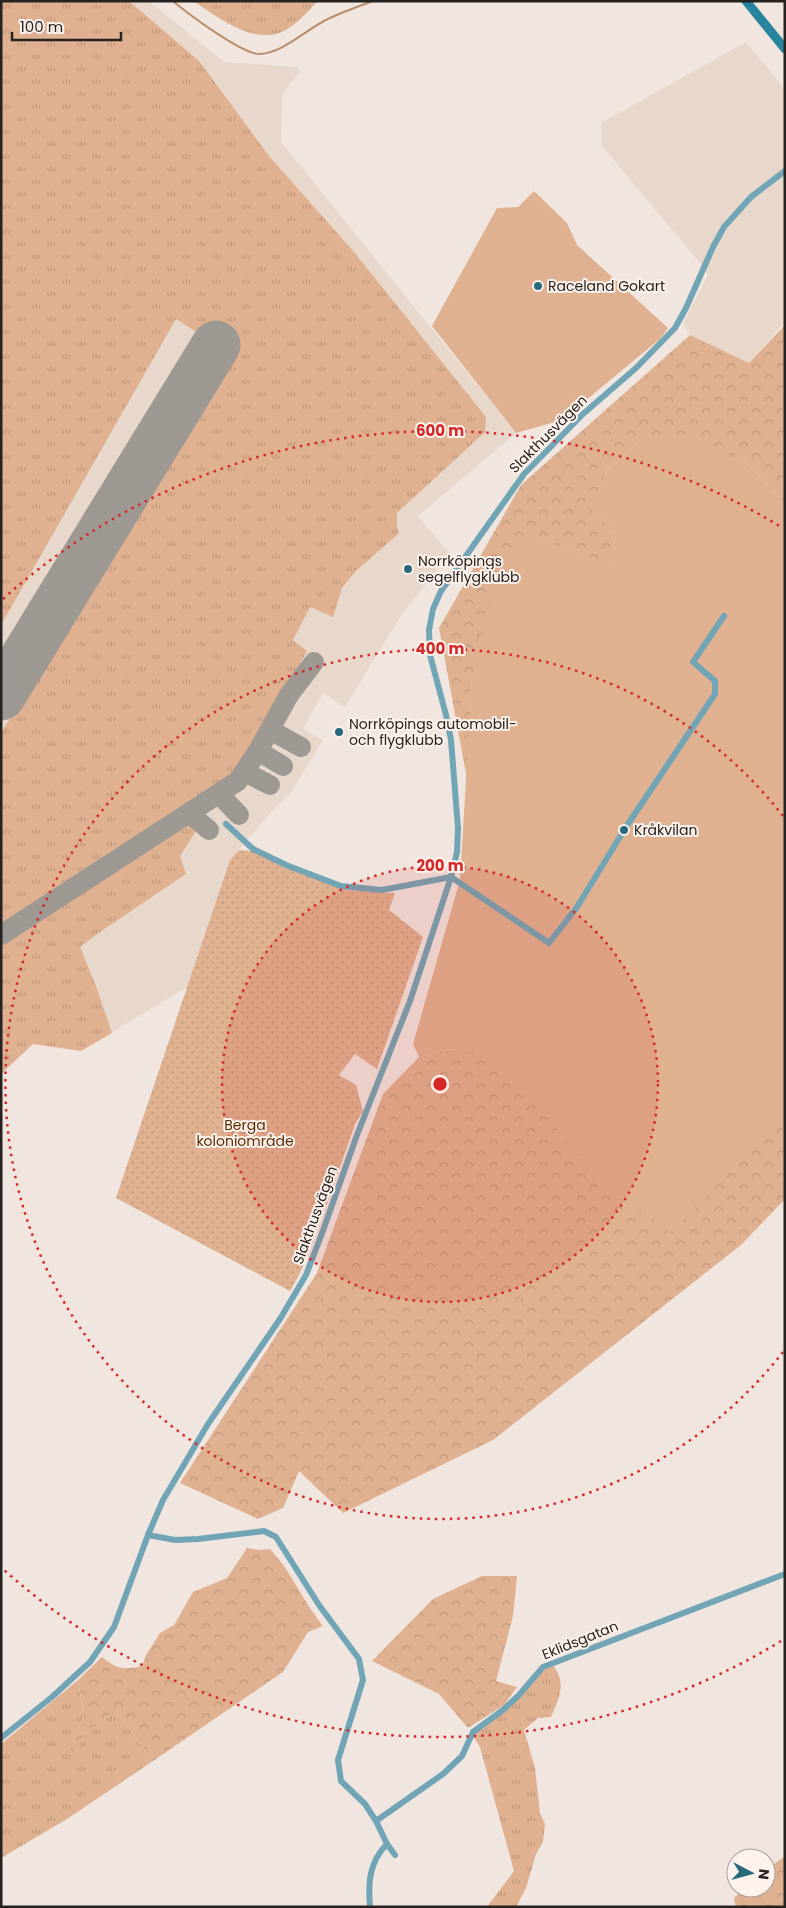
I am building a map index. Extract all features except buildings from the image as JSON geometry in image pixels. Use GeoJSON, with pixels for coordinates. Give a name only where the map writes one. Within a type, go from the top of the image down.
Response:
{"type":"FeatureCollection","features":[{"type":"Feature","properties":{"kind":"main road"},"geometry":{"type":"LineString","coordinates":[[746,1],[785,49]]}},
{"type":"Feature","properties":{"kind":"main road"},"geometry":{"type":"LineString","coordinates":[[753,1],[760,16]]}},
{"type":"Feature","properties":{"kind":"street","name":"Slakthusvägen"},"geometry":{"type":"LineString","coordinates":[[1,1738],[90,1662],[114,1627],[163,1500],[208,1424],[280,1319],[306,1275],[410,1001],[458,852],[451,740],[430,655],[429,630],[433,609],[441,591],[524,474],[583,414],[636,368],[675,328],[686,308],[712,247],[724,227],[751,196],[785,170]]}},
{"type":"Feature","properties":{"kind":"street"},"geometry":{"type":"LineString","coordinates":[[226,824],[253,849],[286,865],[341,886],[382,890],[451,877],[550,943],[577,907],[626,827],[715,694],[715,681],[693,662],[724,616]]}},
{"type":"Feature","properties":{"kind":"street"},"geometry":{"type":"LineString","coordinates":[[148,1535],[175,1540],[198,1540],[264,1531],[276,1537],[319,1605],[359,1658],[363,1680],[338,1760],[341,1781],[365,1804],[395,1855]]}},
{"type":"Feature","properties":{"kind":"street","name":"Eklidsgatan"},"geometry":{"type":"LineString","coordinates":[[376,1822],[443,1774],[462,1756],[473,1732],[514,1700],[529,1686],[543,1667],[785,1574]]}},
{"type":"Feature","properties":{"kind":"street"},"geometry":{"type":"LineString","coordinates":[[370,1907],[369,1883],[371,1869],[375,1859],[387,1844]]}},
{"type":"Feature","properties":{"kind":"shaded area"},"geometry":{"type":"Polygon","coordinates":[[[1,1],[149,1],[224,62],[297,67],[300,73],[290,83],[282,96],[281,142],[516,433],[418,516],[450,554],[402,614],[345,707],[323,693],[303,729],[323,740],[290,794],[272,811],[230,860],[189,986],[81,1051],[33,1044],[1,1074],[1,1]]]}},
{"type":"Feature","properties":{"kind":"shaded area"},"geometry":{"type":"Polygon","coordinates":[[[746,42],[785,89],[785,322],[749,363],[690,335],[683,324],[708,275],[602,146],[601,123],[746,42]]]}},
{"type":"Feature","properties":{"kind":"green space"},"geometry":{"type":"Polygon","coordinates":[[[1,1],[129,1],[199,61],[269,156],[354,252],[486,417],[485,432],[397,513],[399,533],[355,572],[342,588],[333,617],[310,607],[293,640],[307,651],[250,754],[230,779],[1,924],[1,733],[232,355],[176,319],[1,625],[1,1]]]}},
{"type":"Feature","properties":{"kind":"green space"},"geometry":{"type":"Polygon","coordinates":[[[193,1],[318,1],[301,19],[289,28],[277,34],[265,35],[239,29],[193,1]]]}},
{"type":"Feature","properties":{"kind":"green space","name":"Raceland Gokart"},"geometry":{"type":"Polygon","coordinates":[[[534,191],[567,223],[577,245],[668,328],[661,338],[562,420],[516,433],[432,326],[497,208],[518,207],[534,191]]]}},
{"type":"Feature","properties":{"kind":"green space"},"geometry":{"type":"Polygon","coordinates":[[[785,325],[785,503],[745,461],[640,441],[608,469],[591,508],[616,535],[610,566],[537,537],[472,678],[467,779],[439,628],[521,485],[690,335],[749,363],[785,325]]]}},
{"type":"Feature","properties":{"kind":"green space","name":"Kråkvilan"},"geometry":{"type":"Polygon","coordinates":[[[683,437],[745,461],[785,503],[784,1117],[671,1232],[601,1180],[496,1058],[453,1049],[419,1057],[413,1044],[460,880],[472,678],[498,568],[537,537],[610,565],[616,535],[590,508],[608,469],[640,441],[683,437]]]}},
{"type":"Feature","properties":{"kind":"green space"},"geometry":{"type":"Polygon","coordinates":[[[186,821],[196,831],[180,856],[186,874],[80,947],[112,1033],[81,1051],[33,1044],[1,1074],[1,942],[172,833],[186,821]]]}},
{"type":"Feature","properties":{"kind":"green space","name":"Berga koloniområde"},"geometry":{"type":"Polygon","coordinates":[[[239,850],[251,851],[347,890],[395,893],[389,910],[423,937],[377,1069],[355,1054],[339,1075],[356,1085],[363,1111],[355,1124],[325,1209],[316,1205],[302,1234],[313,1241],[300,1273],[290,1291],[116,1198],[230,860],[239,850]]]}},
{"type":"Feature","properties":{"kind":"green space"},"geometry":{"type":"Polygon","coordinates":[[[785,955],[785,1199],[741,1245],[493,1440],[343,1513],[299,1471],[283,1508],[258,1519],[180,1483],[317,1273],[383,1094],[419,1057],[453,1049],[496,1057],[601,1180],[784,1117],[785,955]]]}},
{"type":"Feature","properties":{"kind":"green space"},"geometry":{"type":"Polygon","coordinates":[[[247,1548],[270,1549],[285,1567],[323,1626],[308,1632],[283,1672],[153,1761],[119,1714],[109,1716],[83,1736],[76,1760],[71,1749],[76,1730],[84,1718],[78,1680],[102,1657],[120,1668],[142,1666],[146,1655],[160,1633],[174,1625],[193,1592],[227,1578],[247,1548]]]}},
{"type":"Feature","properties":{"kind":"green space"},"geometry":{"type":"Polygon","coordinates":[[[482,1576],[517,1576],[513,1616],[496,1681],[517,1687],[504,1705],[468,1728],[439,1694],[372,1661],[433,1599],[482,1576]]]}},
{"type":"Feature","properties":{"kind":"green space"},"geometry":{"type":"Polygon","coordinates":[[[553,1665],[560,1678],[561,1685],[559,1697],[551,1717],[538,1718],[524,1730],[535,1768],[540,1813],[545,1824],[543,1842],[536,1854],[526,1888],[516,1907],[487,1907],[514,1871],[480,1747],[473,1736],[543,1669],[553,1665]]]}},
{"type":"Feature","properties":{"kind":"green space"},"geometry":{"type":"Polygon","coordinates":[[[78,1680],[84,1718],[76,1730],[75,1759],[83,1736],[109,1716],[119,1714],[153,1761],[67,1819],[1,1858],[1,1744],[78,1680]]]}},
{"type":"Feature","properties":{"kind":"green space"},"geometry":{"type":"Polygon","coordinates":[[[785,1856],[785,1907],[736,1907],[734,1898],[776,1898],[776,1863],[785,1856]]]}},
{"type":"Feature","properties":{"kind":"waterway"},"geometry":{"type":"LineString","coordinates":[[173,1],[229,41],[252,53],[260,54],[277,50],[324,21],[373,1]]}},
{"type":"Feature","properties":{"kind":"taxiway"},"geometry":{"type":"LineString","coordinates":[[1,935],[238,781],[258,751],[289,695],[314,662]]}},
{"type":"Feature","properties":{"kind":"taxiway"},"geometry":{"type":"LineString","coordinates":[[270,730],[301,747]]}},
{"type":"Feature","properties":{"kind":"taxiway"},"geometry":{"type":"LineString","coordinates":[[258,751],[283,766]]}},
{"type":"Feature","properties":{"kind":"taxiway"},"geometry":{"type":"LineString","coordinates":[[245,772],[270,785]]}},
{"type":"Feature","properties":{"kind":"taxiway"},"geometry":{"type":"LineString","coordinates":[[219,794],[239,815]]}},
{"type":"Feature","properties":{"kind":"taxiway"},"geometry":{"type":"LineString","coordinates":[[189,813],[209,830]]}},
{"type":"Feature","properties":{"kind":"runway"},"geometry":{"type":"LineString","coordinates":[[1,696],[216,345]]}},
{"type":"Feature","properties":{"kind":"place","name":"Raceland Gokart"},"geometry":{"type":"Point","coordinates":[538,286]}},
{"type":"Feature","properties":{"kind":"place","name":"Norrköpings segelflygklubb"},"geometry":{"type":"Point","coordinates":[408,569]}},
{"type":"Feature","properties":{"kind":"place","name":"Norrköpings automobil- och flygklubb"},"geometry":{"type":"Point","coordinates":[339,732]}},
{"type":"Feature","properties":{"kind":"place","name":"Kråkvilan"},"geometry":{"type":"Point","coordinates":[624,830]}}]}
